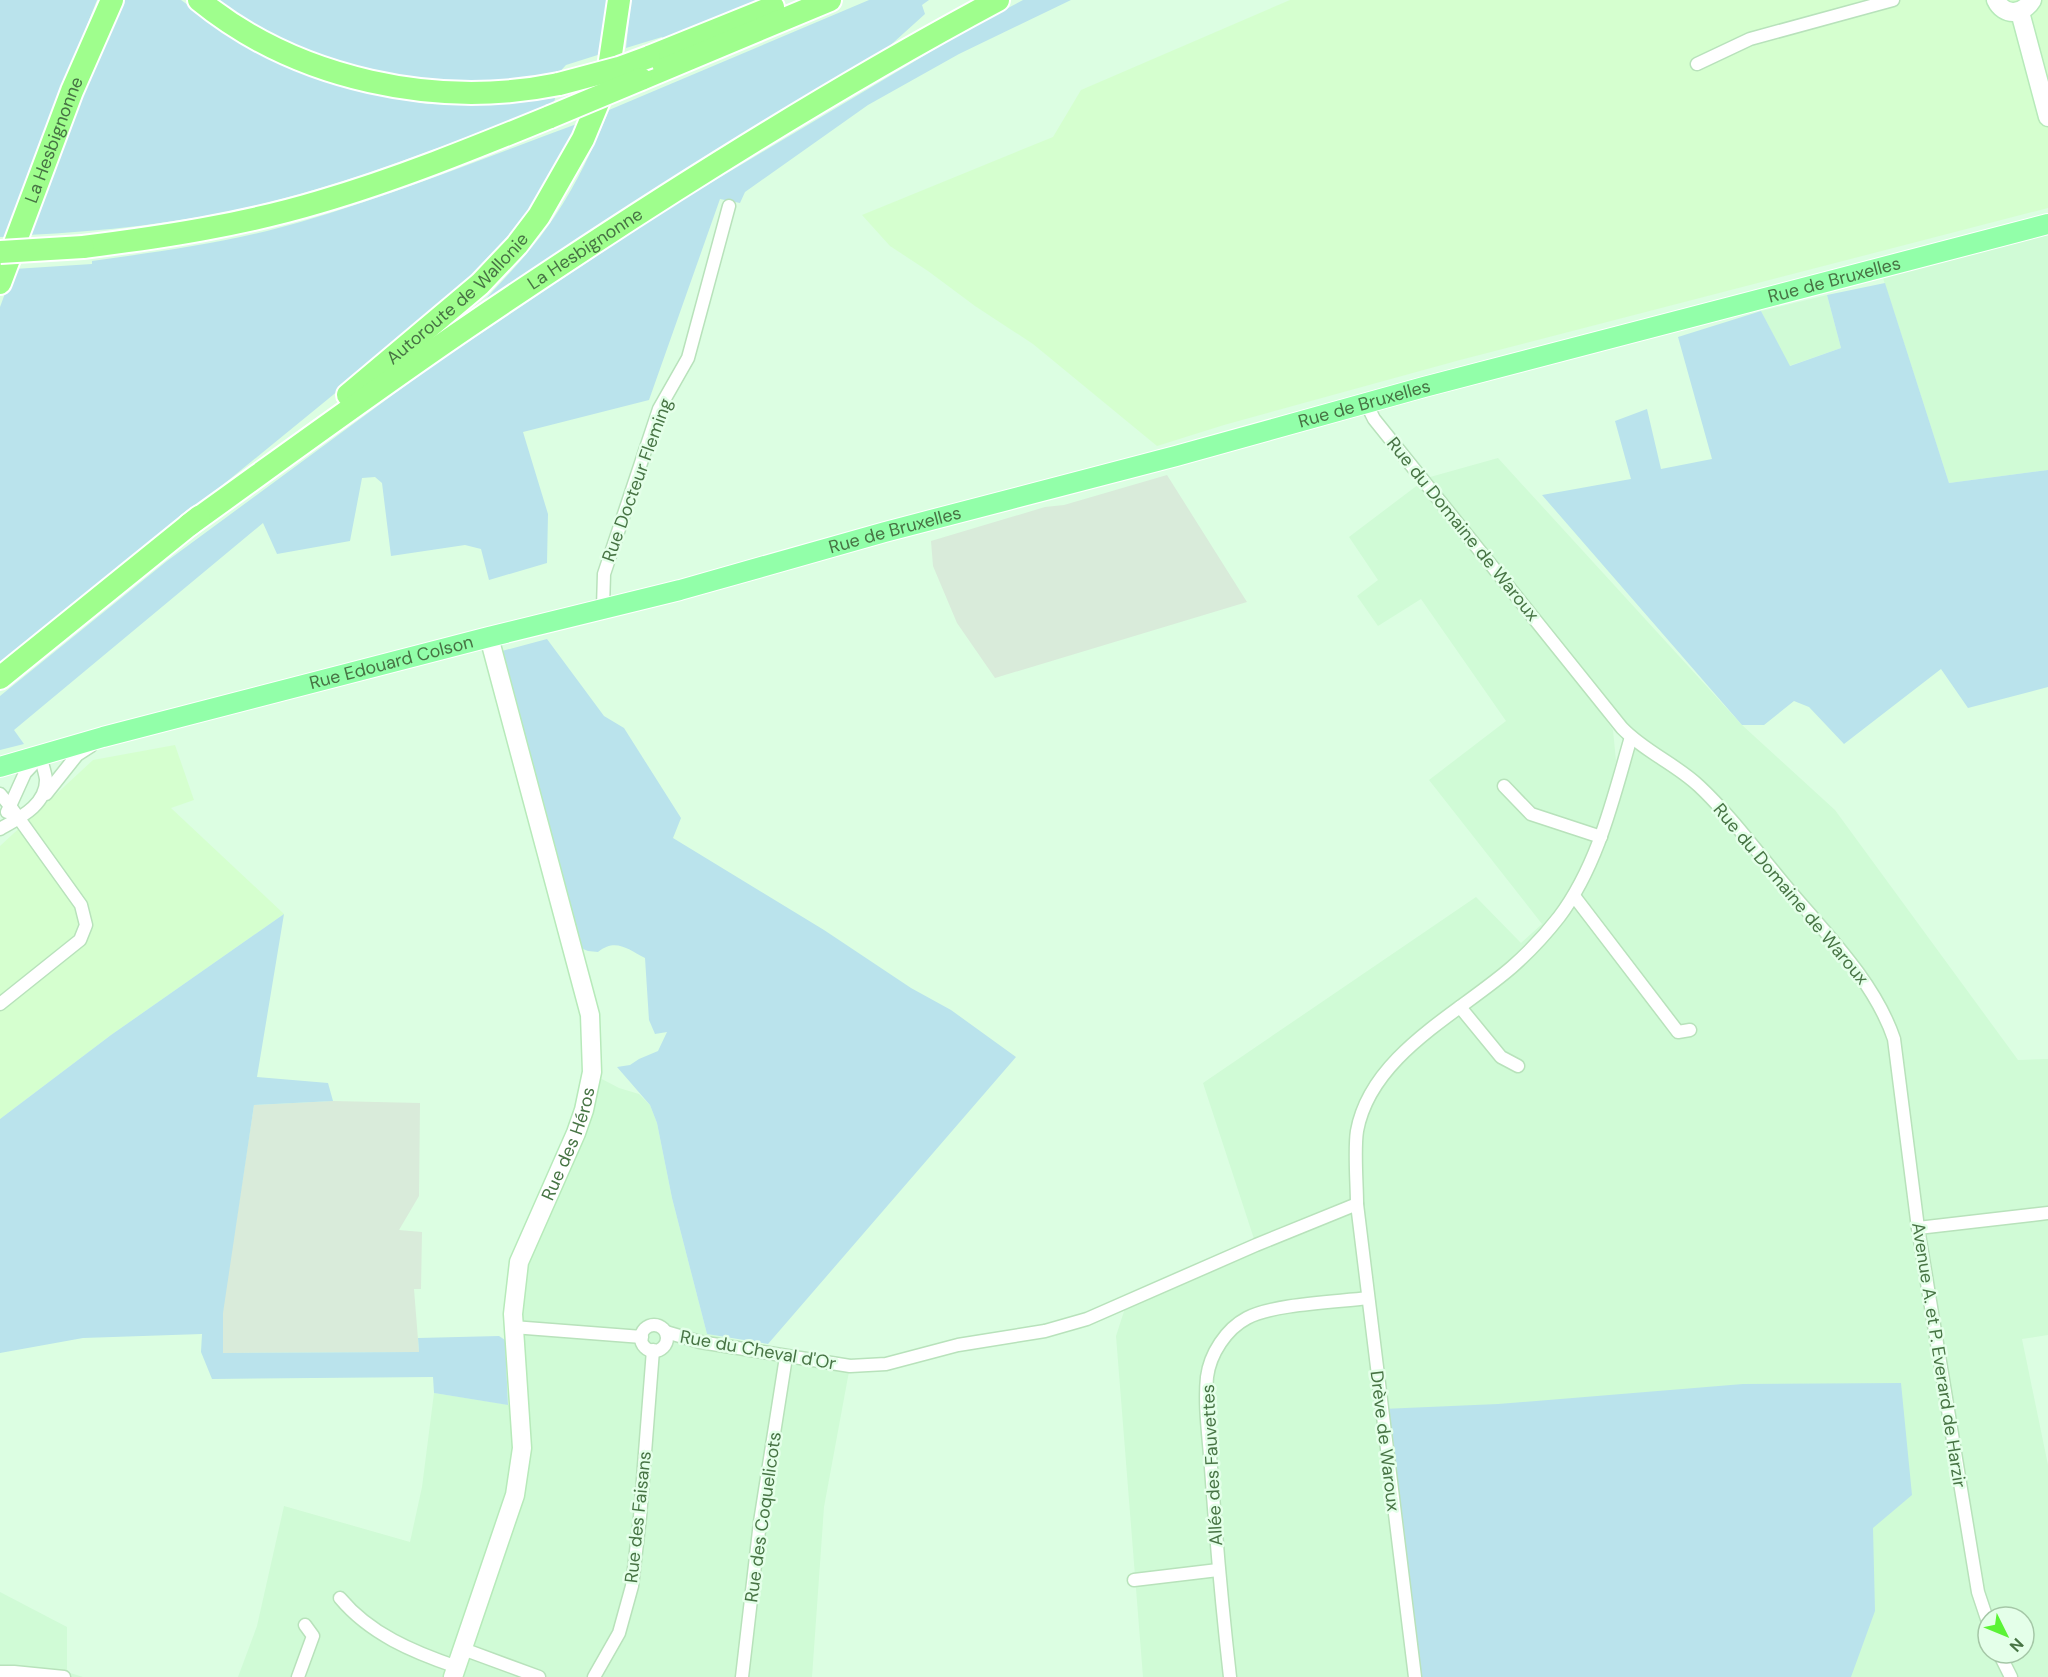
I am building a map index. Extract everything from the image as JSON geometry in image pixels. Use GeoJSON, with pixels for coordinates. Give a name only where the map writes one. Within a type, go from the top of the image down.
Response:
{"type":"FeatureCollection","features":[{"type":"Feature","properties":{"kind":"highway","name":"La Hesbignonne"},"geometry":{"type":"LineString","coordinates":[[0,283],[72,91],[112,0]]}},
{"type":"Feature","properties":{"kind":"highway"},"geometry":{"type":"LineString","coordinates":[[199,0],[272,47],[319,67],[360,79],[404,88],[442,93],[489,94],[527,91],[619,68],[791,0]]}},
{"type":"Feature","properties":{"kind":"highway","name":"Autoroute de Wallonie"},"geometry":{"type":"LineString","coordinates":[[189,525],[435,323],[480,284],[516,245],[561,180],[597,108],[607,81],[619,0]]}},
{"type":"Feature","properties":{"kind":"highway"},"geometry":{"type":"LineString","coordinates":[[0,252],[83,247],[162,237],[219,227],[320,202],[408,172],[550,117],[830,0]]}},
{"type":"Feature","properties":{"kind":"highway","name":"La Hesbignonne"},"geometry":{"type":"LineString","coordinates":[[189,525],[464,329],[640,212],[810,108],[998,0]]}},
{"type":"Feature","properties":{"kind":"highway"},"geometry":{"type":"LineString","coordinates":[[0,678],[189,525]]}},
{"type":"Feature","properties":{"kind":"main road","name":"Rue de Bruxelles"},"geometry":{"type":"LineString","coordinates":[[680,590],[885,532],[1176,456],[1366,403],[2048,224]]}},
{"type":"Feature","properties":{"kind":"main road","name":"Rue Edouard Colson"},"geometry":{"type":"LineString","coordinates":[[0,767],[97,739],[603,607],[680,590]]}},
{"type":"Feature","properties":{"kind":"street"},"geometry":{"type":"LineString","coordinates":[[1697,64],[1750,39],[1893,0]]}},
{"type":"Feature","properties":{"kind":"street"},"geometry":{"type":"LineString","coordinates":[[1996,0],[2003,9],[2010,12],[2026,6],[2048,117]]}},
{"type":"Feature","properties":{"kind":"street","name":"Rue Docteur Fleming"},"geometry":{"type":"LineString","coordinates":[[603,607],[604,574],[659,409],[688,358],[729,206]]}},
{"type":"Feature","properties":{"kind":"street","name":"Rue du Domaine de Waroux"},"geometry":{"type":"LineString","coordinates":[[1366,403],[1374,418],[1631,737],[1698,785],[1726,814],[1864,981],[1886,1017],[1894,1039],[1900,1086]]}},
{"type":"Feature","properties":{"kind":"street","name":"Rue des Héros"},"geometry":{"type":"LineString","coordinates":[[455,1672],[515,1495],[519,1471],[522,1448],[513,1314],[519,1262],[581,1118],[592,1072],[590,1015],[489,637]]}},
{"type":"Feature","properties":{"kind":"street"},"geometry":{"type":"LineString","coordinates":[[1358,1204],[1357,1132],[1370,1093],[1396,1058],[1511,968],[1535,946],[1574,896],[1601,837],[1631,737]]}},
{"type":"Feature","properties":{"kind":"street"},"geometry":{"type":"LineString","coordinates":[[0,827],[20,818],[40,802],[77,755],[97,739]]}},
{"type":"Feature","properties":{"kind":"street"},"geometry":{"type":"LineString","coordinates":[[40,756],[46,781],[40,802]]}},
{"type":"Feature","properties":{"kind":"street"},"geometry":{"type":"LineString","coordinates":[[0,827],[26,773],[40,756]]}},
{"type":"Feature","properties":{"kind":"street"},"geometry":{"type":"LineString","coordinates":[[1504,786],[1531,814],[1601,837]]}},
{"type":"Feature","properties":{"kind":"street"},"geometry":{"type":"LineString","coordinates":[[0,794],[13,813],[20,818],[81,905],[86,925],[80,940],[0,1004]]}},
{"type":"Feature","properties":{"kind":"street"},"geometry":{"type":"LineString","coordinates":[[1574,896],[1678,1032],[1690,1030]]}},
{"type":"Feature","properties":{"kind":"street"},"geometry":{"type":"LineString","coordinates":[[1460,1007],[1501,1058],[1518,1066]]}},
{"type":"Feature","properties":{"kind":"street","name":"Avenue A. et P. Everard de Harzir"},"geometry":{"type":"LineString","coordinates":[[1900,1086],[1918,1228],[1978,1592],[1982,1605]]}},
{"type":"Feature","properties":{"kind":"street","name":"Drève de Waroux"},"geometry":{"type":"LineString","coordinates":[[1358,1204],[1414,1677]]}},
{"type":"Feature","properties":{"kind":"street","name":"Rue du Cheval d'Or"},"geometry":{"type":"LineString","coordinates":[[666,1332],[700,1342],[786,1357],[850,1366],[886,1364],[958,1345],[1045,1331],[1088,1319],[1256,1245],[1358,1204]]}},
{"type":"Feature","properties":{"kind":"street"},"geometry":{"type":"LineString","coordinates":[[1918,1228],[2048,1213]]}},
{"type":"Feature","properties":{"kind":"street","name":"Allée des Fauvettes"},"geometry":{"type":"LineString","coordinates":[[1230,1677],[1218,1570],[1208,1405],[1208,1375],[1217,1348],[1228,1333],[1245,1318],[1266,1311],[1368,1298]]}},
{"type":"Feature","properties":{"kind":"street"},"geometry":{"type":"LineString","coordinates":[[652,1325],[661,1327],[666,1332],[667,1339],[662,1348],[653,1350],[645,1347],[642,1337],[645,1329],[652,1325]]}},
{"type":"Feature","properties":{"kind":"street"},"geometry":{"type":"LineString","coordinates":[[513,1327],[642,1337]]}},
{"type":"Feature","properties":{"kind":"street","name":"Rue des Faisans"},"geometry":{"type":"LineString","coordinates":[[594,1677],[619,1633],[632,1586],[640,1517],[653,1350]]}},
{"type":"Feature","properties":{"kind":"street","name":"Rue des Coquelicots"},"geometry":{"type":"LineString","coordinates":[[742,1677],[760,1522],[786,1357]]}},
{"type":"Feature","properties":{"kind":"street","name":"Allée des Fauvettes"},"geometry":{"type":"LineString","coordinates":[[1134,1580],[1218,1570]]}},
{"type":"Feature","properties":{"kind":"street"},"geometry":{"type":"LineString","coordinates":[[340,1598],[361,1620],[376,1631],[455,1672]]}},
{"type":"Feature","properties":{"kind":"street"},"geometry":{"type":"LineString","coordinates":[[298,1677],[313,1636],[305,1625]]}},
{"type":"Feature","properties":{"kind":"street"},"geometry":{"type":"LineString","coordinates":[[463,1649],[539,1677]]}},
{"type":"Feature","properties":{"kind":"street"},"geometry":{"type":"LineString","coordinates":[[0,1672],[64,1677]]}},
{"type":"Feature","properties":{"kind":"shaded area"},"geometry":{"type":"Polygon","coordinates":[[[0,0],[97,0],[6,237],[0,237],[0,0]]]}},
{"type":"Feature","properties":{"kind":"shaded area"},"geometry":{"type":"Polygon","coordinates":[[[120,0],[181,0],[245,45],[297,70],[366,93],[428,104],[483,105],[555,98],[554,103],[378,170],[270,202],[210,215],[149,224],[27,235],[120,0]]]}},
{"type":"Feature","properties":{"kind":"shaded area"},"geometry":{"type":"Polygon","coordinates":[[[215,0],[613,0],[604,53],[566,65],[555,77],[455,85],[353,68],[295,48],[234,14],[215,0]]]}},
{"type":"Feature","properties":{"kind":"shaded area"},"geometry":{"type":"Polygon","coordinates":[[[631,0],[774,0],[665,42],[662,37],[626,48],[631,0]]]}},
{"type":"Feature","properties":{"kind":"shaded area"},"geometry":{"type":"Polygon","coordinates":[[[869,0],[929,0],[922,5],[925,14],[873,61],[507,291],[481,304],[529,251],[555,216],[585,164],[609,110],[869,0]]]}},
{"type":"Feature","properties":{"kind":"shaded area"},"geometry":{"type":"Polygon","coordinates":[[[1023,0],[1071,0],[959,54],[868,105],[745,192],[740,203],[720,199],[649,400],[523,432],[548,514],[547,563],[489,580],[481,549],[465,545],[391,556],[382,483],[375,477],[362,478],[350,541],[277,554],[263,523],[14,730],[24,744],[0,750],[0,696],[167,561],[432,366],[667,209],[972,27],[1023,0]]]}},
{"type":"Feature","properties":{"kind":"shaded area"},"geometry":{"type":"Polygon","coordinates":[[[1290,0],[2048,0],[2048,208],[1460,360],[1224,425],[1157,446],[1033,344],[890,246],[862,215],[1053,137],[1081,90],[1290,0]]]}},
{"type":"Feature","properties":{"kind":"shaded area"},"geometry":{"type":"Polygon","coordinates":[[[582,122],[565,161],[504,251],[459,292],[0,667],[0,307],[14,269],[92,264],[92,261],[202,245],[267,231],[347,208],[582,122]]]}},
{"type":"Feature","properties":{"kind":"shaded area"},"geometry":{"type":"Polygon","coordinates":[[[2048,232],[2048,470],[1949,483],[1882,275],[2048,232]]]}},
{"type":"Feature","properties":{"kind":"shaded area"},"geometry":{"type":"Polygon","coordinates":[[[1885,283],[1949,483],[2048,470],[2048,687],[1968,708],[1941,669],[1844,744],[1809,707],[1794,701],[1764,725],[1742,725],[1542,495],[1631,479],[1615,421],[1647,409],[1661,469],[1712,459],[1678,337],[1761,311],[1790,366],[1841,348],[1827,295],[1885,283]]]}},
{"type":"Feature","properties":{"kind":"shaded area"},"geometry":{"type":"Polygon","coordinates":[[[1827,295],[1841,348],[1789,366],[1761,311],[1827,295]]]}},
{"type":"Feature","properties":{"kind":"shaded area"},"geometry":{"type":"Polygon","coordinates":[[[1498,458],[1742,725],[1835,810],[2018,1060],[2048,1059],[2048,1335],[2022,1339],[2048,1465],[2048,1677],[1143,1677],[1116,1336],[1127,1302],[1256,1245],[1203,1083],[1476,897],[1521,943],[1542,924],[1429,780],[1506,721],[1421,599],[1378,626],[1357,596],[1378,580],[1349,537],[1419,484],[1582,686],[1613,730],[1616,761],[1607,797],[1592,841],[1568,894],[1550,917],[1574,896],[1631,737],[1423,479],[1498,458]]]}},
{"type":"Feature","properties":{"kind":"shaded area"},"geometry":{"type":"Polygon","coordinates":[[[1167,475],[1247,602],[995,678],[957,623],[933,566],[931,541],[1045,507],[1064,505],[1167,475]]]}},
{"type":"Feature","properties":{"kind":"shaded area"},"geometry":{"type":"Polygon","coordinates":[[[547,639],[604,716],[624,728],[681,818],[673,838],[824,930],[911,988],[951,1010],[1016,1057],[768,1344],[707,1334],[672,1198],[657,1123],[650,1105],[617,1067],[630,1065],[658,1051],[667,1032],[655,1034],[649,1020],[645,958],[622,946],[610,946],[598,952],[588,951],[571,944],[502,651],[547,639]]]}},
{"type":"Feature","properties":{"kind":"shaded area"},"geometry":{"type":"Polygon","coordinates":[[[175,745],[194,800],[171,808],[284,914],[111,1035],[0,1119],[0,846],[93,760],[175,745]]]}},
{"type":"Feature","properties":{"kind":"shaded area"},"geometry":{"type":"Polygon","coordinates":[[[284,914],[257,1077],[328,1083],[333,1101],[254,1105],[223,1313],[223,1353],[419,1352],[418,1338],[499,1336],[505,1340],[508,1405],[434,1393],[433,1377],[212,1379],[201,1352],[202,1334],[83,1338],[0,1353],[0,1119],[111,1035],[284,914]]]}},
{"type":"Feature","properties":{"kind":"shaded area"},"geometry":{"type":"Polygon","coordinates":[[[598,1077],[619,1088],[639,1094],[650,1105],[657,1123],[672,1198],[707,1334],[773,1347],[786,1357],[850,1366],[824,1507],[812,1677],[456,1677],[517,1500],[519,1334],[526,1259],[598,1077]]]}},
{"type":"Feature","properties":{"kind":"shaded area"},"geometry":{"type":"Polygon","coordinates":[[[333,1101],[420,1103],[419,1196],[399,1230],[422,1232],[421,1289],[414,1289],[419,1352],[223,1353],[222,1313],[254,1105],[333,1101]]]}},
{"type":"Feature","properties":{"kind":"shaded area"},"geometry":{"type":"Polygon","coordinates":[[[1901,1383],[1912,1495],[1873,1528],[1875,1611],[1851,1677],[1420,1677],[1382,1409],[1498,1404],[1743,1384],[1901,1383]]]}},
{"type":"Feature","properties":{"kind":"shaded area"},"geometry":{"type":"Polygon","coordinates":[[[434,1393],[516,1406],[512,1493],[452,1677],[238,1677],[257,1626],[284,1506],[410,1542],[422,1487],[434,1393]]]}},
{"type":"Feature","properties":{"kind":"shaded area"},"geometry":{"type":"Polygon","coordinates":[[[0,1592],[67,1627],[67,1672],[83,1677],[0,1677],[0,1592]]]}}]}
